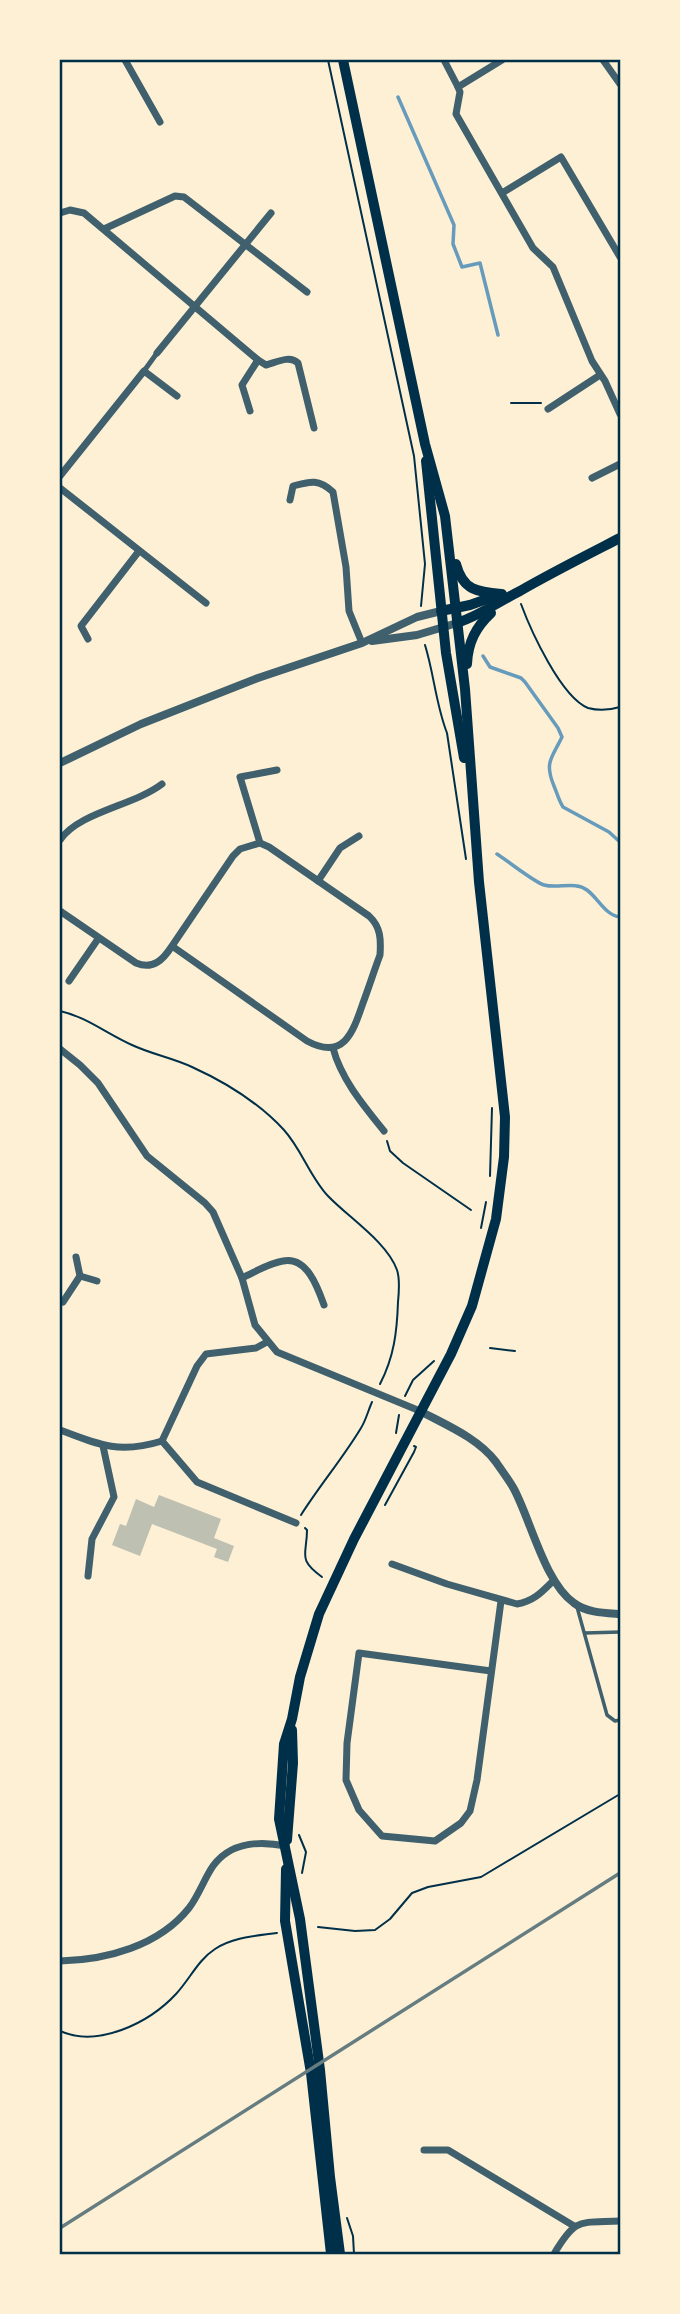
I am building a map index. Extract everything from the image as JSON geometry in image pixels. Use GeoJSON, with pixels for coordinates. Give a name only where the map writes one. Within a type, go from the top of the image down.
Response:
{"type":"FeatureCollection","features":[{"type":"Feature","properties":{"kind":"main road"},"geometry":{"type":"LineString","coordinates":[[342,60],[425,444],[460,577],[467,585],[481,593],[501,599]]}},
{"type":"Feature","properties":{"kind":"main road"},"geometry":{"type":"LineString","coordinates":[[425,444],[443,627],[474,811]]}},
{"type":"Feature","properties":{"kind":"main road"},"geometry":{"type":"LineString","coordinates":[[340,2255],[285,1921],[286,1846],[293,1763],[292,1719],[319,1614],[420,1411],[446,1365],[472,1306],[496,1219],[504,1157],[502,1079],[479,882],[465,689],[445,516]]}},
{"type":"Feature","properties":{"kind":"main road"},"geometry":{"type":"LineString","coordinates":[[441,611],[518,596],[621,537]]}},
{"type":"Feature","properties":{"kind":"main road"},"geometry":{"type":"LineString","coordinates":[[457,623],[474,618],[501,599]]}},
{"type":"Feature","properties":{"kind":"main road"},"geometry":{"type":"LineString","coordinates":[[465,689],[467,652],[471,640],[483,620],[501,599]]}},
{"type":"Feature","properties":{"kind":"main road"},"geometry":{"type":"LineString","coordinates":[[286,1846],[300,1919],[320,2070],[331,2255]]}},
{"type":"Feature","properties":{"kind":"street"},"geometry":{"type":"LineString","coordinates":[[125,60],[160,122]]}},
{"type":"Feature","properties":{"kind":"street"},"geometry":{"type":"LineString","coordinates":[[444,60],[460,92],[456,114],[533,248],[553,267],[592,361],[621,414]]}},
{"type":"Feature","properties":{"kind":"street"},"geometry":{"type":"LineString","coordinates":[[458,87],[502,60]]}},
{"type":"Feature","properties":{"kind":"street"},"geometry":{"type":"LineString","coordinates":[[606,61],[621,84]]}},
{"type":"Feature","properties":{"kind":"street"},"geometry":{"type":"LineString","coordinates":[[502,193],[561,157],[621,257]]}},
{"type":"Feature","properties":{"kind":"street"},"geometry":{"type":"LineString","coordinates":[[104,229],[175,196],[184,197],[247,243],[307,292]]}},
{"type":"Feature","properties":{"kind":"street"},"geometry":{"type":"LineString","coordinates":[[60,213],[78,210],[104,229],[258,360],[266,365],[291,358],[298,363],[314,428]]}},
{"type":"Feature","properties":{"kind":"street"},"geometry":{"type":"LineString","coordinates":[[60,476],[271,213]]}},
{"type":"Feature","properties":{"kind":"street"},"geometry":{"type":"LineString","coordinates":[[250,411],[243,385],[258,360]]}},
{"type":"Feature","properties":{"kind":"street"},"geometry":{"type":"LineString","coordinates":[[144,371],[177,396]]}},
{"type":"Feature","properties":{"kind":"street"},"geometry":{"type":"LineString","coordinates":[[548,410],[600,374]]}},
{"type":"Feature","properties":{"kind":"street"},"geometry":{"type":"LineString","coordinates":[[592,478],[621,464]]}},
{"type":"Feature","properties":{"kind":"street"},"geometry":{"type":"LineString","coordinates":[[290,500],[293,486],[313,480],[324,484],[332,492],[346,567],[349,611],[362,643]]}},
{"type":"Feature","properties":{"kind":"street"},"geometry":{"type":"LineString","coordinates":[[60,488],[206,603]]}},
{"type":"Feature","properties":{"kind":"street"},"geometry":{"type":"LineString","coordinates":[[88,639],[81,626],[139,551]]}},
{"type":"Feature","properties":{"kind":"street"},"geometry":{"type":"LineString","coordinates":[[60,763],[141,724],[441,611]]}},
{"type":"Feature","properties":{"kind":"street"},"geometry":{"type":"LineString","coordinates":[[362,643],[422,633],[457,623]]}},
{"type":"Feature","properties":{"kind":"street"},"geometry":{"type":"LineString","coordinates":[[260,843],[240,777],[277,769]]}},
{"type":"Feature","properties":{"kind":"street"},"geometry":{"type":"LineString","coordinates":[[60,840],[71,827],[143,796],[162,784]]}},
{"type":"Feature","properties":{"kind":"street"},"geometry":{"type":"LineString","coordinates":[[318,881],[340,848],[359,836]]}},
{"type":"Feature","properties":{"kind":"street"},"geometry":{"type":"LineString","coordinates":[[60,911],[98,939],[144,967],[154,965],[172,946],[233,856],[240,849],[260,843],[369,916],[378,927],[380,936],[380,955],[354,1030],[333,1048],[307,1041],[172,946]]}},
{"type":"Feature","properties":{"kind":"street"},"geometry":{"type":"LineString","coordinates":[[69,981],[98,939]]}},
{"type":"Feature","properties":{"kind":"street"},"geometry":{"type":"LineString","coordinates":[[333,1048],[337,1062],[363,1106],[384,1131]]}},
{"type":"Feature","properties":{"kind":"street"},"geometry":{"type":"LineString","coordinates":[[60,1049],[98,1083],[147,1156],[213,1212],[242,1278],[255,1325],[267,1342],[277,1352],[420,1411],[475,1442],[494,1460],[514,1488],[554,1580],[564,1594],[581,1607],[599,1613],[621,1614]]}},
{"type":"Feature","properties":{"kind":"street"},"geometry":{"type":"LineString","coordinates":[[60,1300],[63,1302],[80,1276],[76,1258]]}},
{"type":"Feature","properties":{"kind":"street"},"geometry":{"type":"LineString","coordinates":[[242,1278],[289,1260],[309,1273],[324,1305]]}},
{"type":"Feature","properties":{"kind":"street"},"geometry":{"type":"LineString","coordinates":[[80,1276],[97,1282]]}},
{"type":"Feature","properties":{"kind":"street"},"geometry":{"type":"LineString","coordinates":[[60,1430],[103,1446],[140,1448],[162,1441],[197,1366],[206,1353],[256,1348],[267,1342]]}},
{"type":"Feature","properties":{"kind":"street"},"geometry":{"type":"LineString","coordinates":[[162,1441],[197,1482],[296,1523]]}},
{"type":"Feature","properties":{"kind":"street"},"geometry":{"type":"LineString","coordinates":[[88,1576],[92,1539],[114,1497],[103,1446]]}},
{"type":"Feature","properties":{"kind":"street"},"geometry":{"type":"LineString","coordinates":[[392,1564],[517,1604],[537,1597],[554,1580]]}},
{"type":"Feature","properties":{"kind":"street"},"geometry":{"type":"LineString","coordinates":[[491,1671],[359,1653],[347,1743],[346,1780],[359,1810],[382,1836],[435,1841],[461,1824],[470,1811],[491,1671],[501,1601]]}},
{"type":"Feature","properties":{"kind":"street"},"geometry":{"type":"LineString","coordinates":[[60,1961],[88,1959],[128,1950],[160,1934],[189,1908],[215,1863],[234,1849],[249,1843],[286,1846]]}},
{"type":"Feature","properties":{"kind":"street"},"geometry":{"type":"LineString","coordinates":[[424,2150],[447,2150],[574,2226]]}},
{"type":"Feature","properties":{"kind":"street"},"geometry":{"type":"LineString","coordinates":[[554,2255],[574,2226],[621,2221]]}},
{"type":"Feature","properties":{"kind":"lane"},"geometry":{"type":"LineString","coordinates":[[581,1607],[584,1633],[607,1715],[615,1721],[621,1720]]}},
{"type":"Feature","properties":{"kind":"lane"},"geometry":{"type":"LineString","coordinates":[[584,1633],[621,1632]]}},
{"type":"Feature","properties":{"kind":"path"},"geometry":{"type":"LineString","coordinates":[[328,60],[414,456],[425,564],[421,602],[423,616]]}},
{"type":"Feature","properties":{"kind":"path"},"geometry":{"type":"LineString","coordinates":[[510,402],[556,404]]}},
{"type":"Feature","properties":{"kind":"path"},"geometry":{"type":"LineString","coordinates":[[518,596],[537,641],[564,688],[586,707],[599,710],[621,707]]}},
{"type":"Feature","properties":{"kind":"path"},"geometry":{"type":"LineString","coordinates":[[422,633],[432,668],[440,716],[447,733],[467,870]]}},
{"type":"Feature","properties":{"kind":"path"},"geometry":{"type":"LineString","coordinates":[[60,1012],[92,1022],[129,1044],[192,1066],[238,1092],[263,1110],[298,1148],[327,1196],[385,1250],[397,1269],[397,1324],[391,1360],[361,1428],[296,1523],[307,1530],[303,1552],[307,1563],[319,1575],[334,1583]]}},
{"type":"Feature","properties":{"kind":"path"},"geometry":{"type":"LineString","coordinates":[[489,1180],[492,1097]]}},
{"type":"Feature","properties":{"kind":"path"},"geometry":{"type":"LineString","coordinates":[[384,1131],[390,1151],[471,1210]]}},
{"type":"Feature","properties":{"kind":"path"},"geometry":{"type":"LineString","coordinates":[[481,1229],[486,1203]]}},
{"type":"Feature","properties":{"kind":"path"},"geometry":{"type":"LineString","coordinates":[[490,1348],[515,1351]]}},
{"type":"Feature","properties":{"kind":"path"},"geometry":{"type":"LineString","coordinates":[[399,1437],[395,1428],[413,1380],[437,1357]]}},
{"type":"Feature","properties":{"kind":"path"},"geometry":{"type":"LineString","coordinates":[[384,1507],[416,1447]]}},
{"type":"Feature","properties":{"kind":"path"},"geometry":{"type":"LineString","coordinates":[[318,1927],[375,1930],[390,1919],[412,1893],[428,1887],[481,1877],[621,1794]]}},
{"type":"Feature","properties":{"kind":"path"},"geometry":{"type":"LineString","coordinates":[[299,1834],[306,1852],[301,1875]]}},
{"type":"Feature","properties":{"kind":"path"},"geometry":{"type":"LineString","coordinates":[[60,2031],[90,2038],[130,2025],[169,2001],[212,1951],[233,1941],[279,1933]]}},
{"type":"Feature","properties":{"kind":"path"},"geometry":{"type":"LineString","coordinates":[[347,2217],[353,2236],[354,2255]]}},
{"type":"Feature","properties":{"kind":"building"},"geometry":{"type":"Polygon","coordinates":[[[159,1495],[221,1519],[214,1538],[234,1546],[228,1562],[214,1557],[217,1549],[152,1524],[140,1556],[112,1545],[120,1524],[126,1526],[136,1499],[154,1507],[159,1495]]]}},
{"type":"Feature","properties":{"kind":"waterway"},"geometry":{"type":"LineString","coordinates":[[398,97],[454,225],[453,244],[462,267],[480,263],[498,335]]}},
{"type":"Feature","properties":{"kind":"waterway"},"geometry":{"type":"LineString","coordinates":[[483,656],[490,667],[521,678],[558,728],[562,737],[550,760],[550,771],[563,807],[609,832],[620,842]]}},
{"type":"Feature","properties":{"kind":"waterway"},"geometry":{"type":"LineString","coordinates":[[497,854],[544,885],[582,887],[610,913],[620,917]]}},
{"type":"Feature","properties":{"kind":"railway"},"geometry":{"type":"LineString","coordinates":[[60,2228],[620,1873]]}}]}
